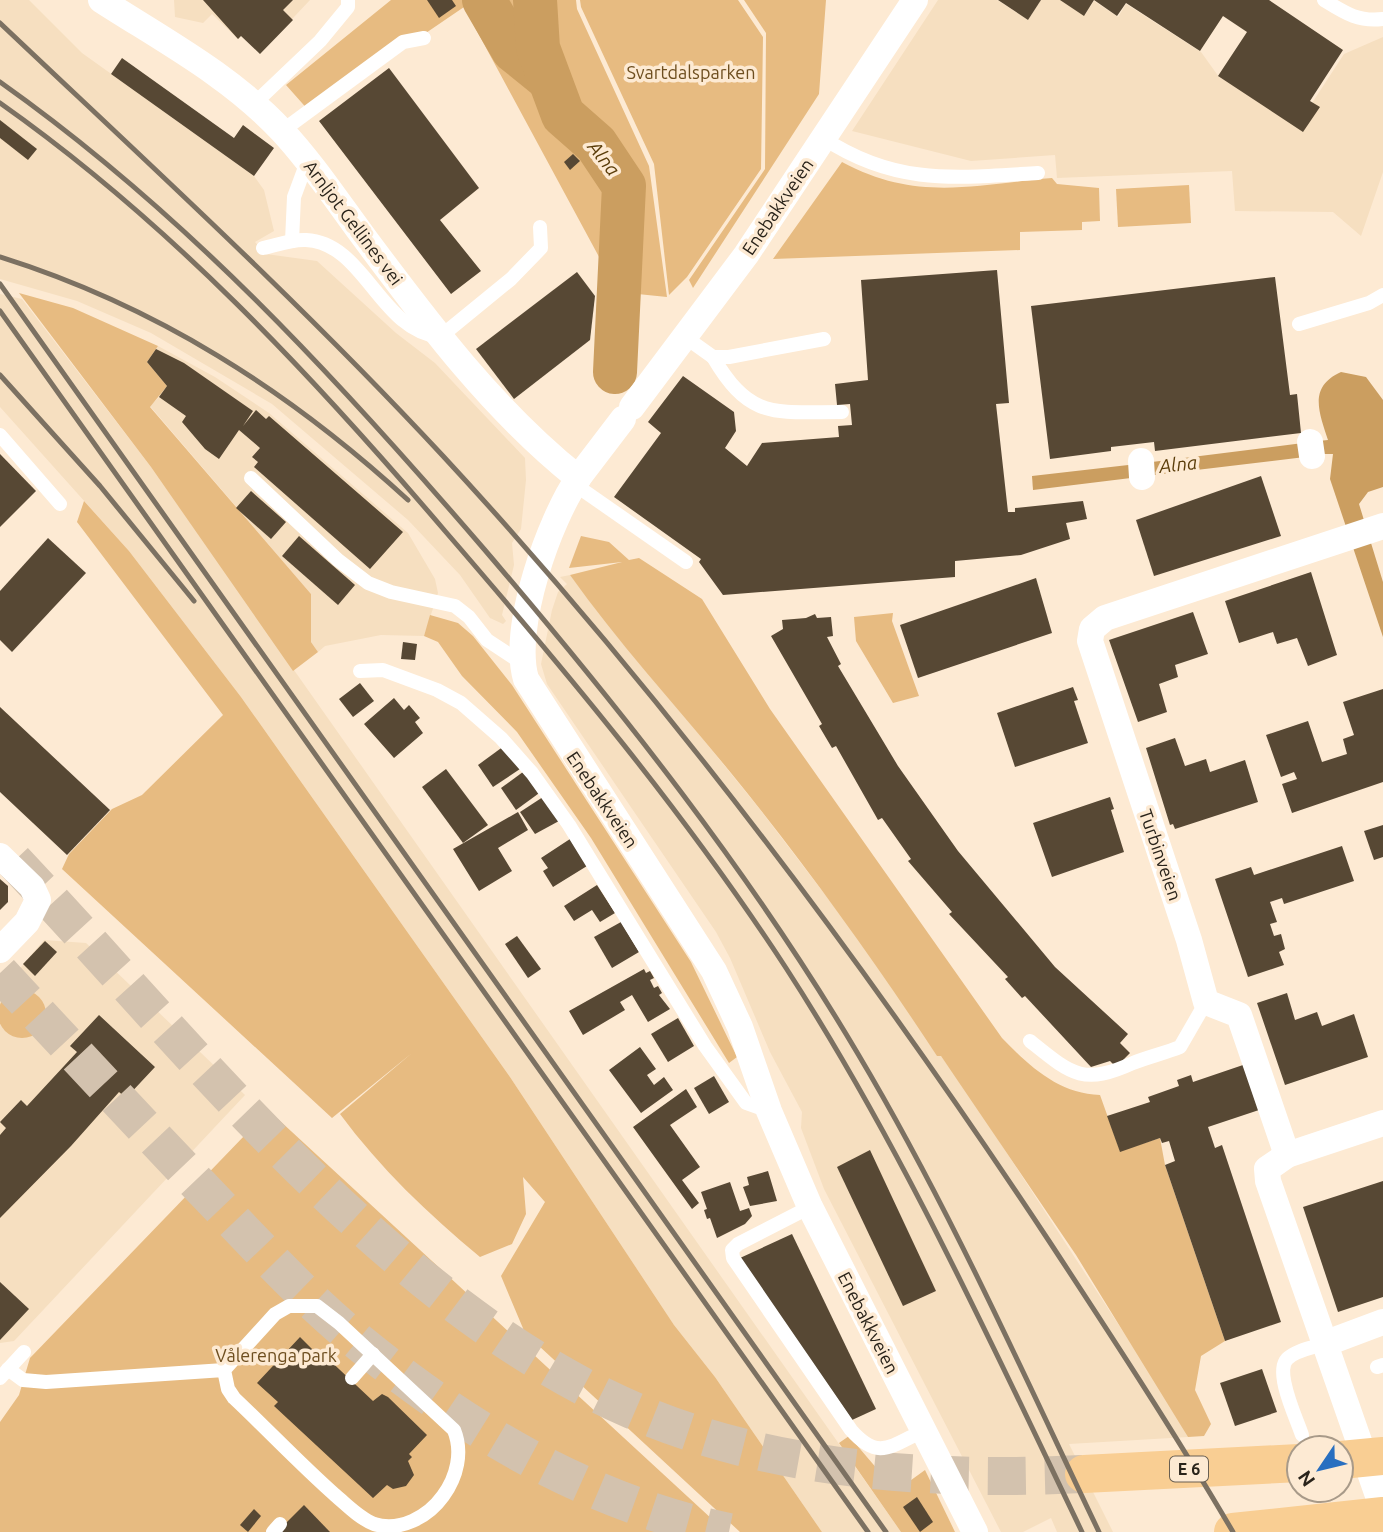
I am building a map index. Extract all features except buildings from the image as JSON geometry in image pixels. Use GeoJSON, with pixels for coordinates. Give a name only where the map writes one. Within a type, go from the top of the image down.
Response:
{"type":"FeatureCollection","features":[{"type":"Feature","properties":{"kind":"highway","name":"E 6"},"geometry":{"type":"LineString","coordinates":[[1084,1474],[1285,1455]]}},
{"type":"Feature","properties":{"kind":"highway"},"geometry":{"type":"LineString","coordinates":[[1355,1459],[1383,1456]]}},
{"type":"Feature","properties":{"kind":"highway"},"geometry":{"type":"LineString","coordinates":[[1233,1532],[1383,1516]]}},
{"type":"Feature","properties":{"kind":"street","name":"Arnljot Gellines vei"},"geometry":{"type":"LineString","coordinates":[[101,0],[192,57],[254,104],[282,131],[440,337],[504,413],[577,480]]}},
{"type":"Feature","properties":{"kind":"street","name":"Enebakkveien"},"geometry":{"type":"LineString","coordinates":[[915,0],[746,255],[577,480],[559,513],[536,575],[522,663],[538,702],[714,971],[740,1027],[769,1111],[810,1208],[975,1532]]}},
{"type":"Feature","properties":{"kind":"street","name":"Turbinveien"},"geometry":{"type":"LineString","coordinates":[[1206,1002],[1189,940],[1092,655],[1092,629],[1105,618],[1378,527]]}},
{"type":"Feature","properties":{"kind":"street"},"geometry":{"type":"LineString","coordinates":[[0,856],[32,887],[38,900],[27,922],[0,950]]}},
{"type":"Feature","properties":{"kind":"street"},"geometry":{"type":"LineString","coordinates":[[1206,1002],[1239,1015],[1287,1155]]}},
{"type":"Feature","properties":{"kind":"street"},"geometry":{"type":"LineString","coordinates":[[1383,1123],[1287,1155],[1268,1169],[1268,1181],[1383,1510]]}},
{"type":"Feature","properties":{"kind":"street"},"geometry":{"type":"LineString","coordinates":[[1324,1345],[1383,1322]]}},
{"type":"Feature","properties":{"kind":"lane"},"geometry":{"type":"LineString","coordinates":[[254,104],[320,41],[348,7],[348,0]]}},
{"type":"Feature","properties":{"kind":"lane"},"geometry":{"type":"LineString","coordinates":[[1324,0],[1352,18],[1364,22],[1383,19]]}},
{"type":"Feature","properties":{"kind":"lane"},"geometry":{"type":"LineString","coordinates":[[282,131],[403,42],[424,38]]}},
{"type":"Feature","properties":{"kind":"lane"},"geometry":{"type":"LineString","coordinates":[[823,138],[872,165],[920,177],[1038,173]]}},
{"type":"Feature","properties":{"kind":"lane"},"geometry":{"type":"LineString","coordinates":[[292,241],[294,197],[307,162]]}},
{"type":"Feature","properties":{"kind":"lane"},"geometry":{"type":"LineString","coordinates":[[263,248],[306,240],[334,249],[399,319],[412,329],[440,337],[511,279],[541,248],[540,227]]}},
{"type":"Feature","properties":{"kind":"lane"},"geometry":{"type":"LineString","coordinates":[[1299,324],[1369,303],[1383,295]]}},
{"type":"Feature","properties":{"kind":"lane"},"geometry":{"type":"LineString","coordinates":[[685,337],[713,356],[743,399],[758,406],[800,412],[842,412]]}},
{"type":"Feature","properties":{"kind":"lane"},"geometry":{"type":"LineString","coordinates":[[713,356],[729,358],[824,339]]}},
{"type":"Feature","properties":{"kind":"lane"},"geometry":{"type":"LineString","coordinates":[[0,435],[60,504]]}},
{"type":"Feature","properties":{"kind":"lane"},"geometry":{"type":"LineString","coordinates":[[251,478],[338,560],[368,583],[391,592],[455,606],[469,617],[487,640],[522,663]]}},
{"type":"Feature","properties":{"kind":"lane"},"geometry":{"type":"LineString","coordinates":[[577,480],[686,562]]}},
{"type":"Feature","properties":{"kind":"lane"},"geometry":{"type":"LineString","coordinates":[[360,671],[383,670],[437,690],[461,703],[501,738],[532,773],[569,825],[713,1057],[746,1103],[769,1111]]}},
{"type":"Feature","properties":{"kind":"lane"},"geometry":{"type":"LineString","coordinates":[[1030,1041],[1061,1063],[1088,1076],[1106,1075],[1129,1060],[1180,1047],[1206,1002]]}},
{"type":"Feature","properties":{"kind":"lane"},"geometry":{"type":"LineString","coordinates":[[810,1208],[738,1244],[732,1250],[733,1258],[851,1430],[866,1445],[875,1450],[886,1448],[923,1431]]}},
{"type":"Feature","properties":{"kind":"lane"},"geometry":{"type":"LineString","coordinates":[[24,1352],[4,1373],[23,1380],[47,1382],[224,1370],[275,1314],[289,1306],[317,1306],[446,1422],[459,1442],[454,1476],[442,1499],[425,1516],[397,1527],[374,1524],[364,1519],[319,1481],[234,1398],[228,1389],[224,1370]]}},
{"type":"Feature","properties":{"kind":"lane"},"geometry":{"type":"LineString","coordinates":[[1295,1434],[1283,1369],[1286,1360],[1299,1352],[1324,1345]]}},
{"type":"Feature","properties":{"kind":"lane"},"geometry":{"type":"LineString","coordinates":[[352,1378],[373,1354]]}},
{"type":"Feature","properties":{"kind":"shaded area"},"geometry":{"type":"Polygon","coordinates":[[[0,0],[29,0],[82,53],[254,176],[264,190],[274,231],[255,242],[266,254],[317,261],[396,333],[435,363],[525,458],[526,480],[521,529],[512,543],[514,565],[502,615],[506,621],[503,624],[490,618],[460,575],[408,520],[272,404],[151,333],[77,301],[0,279],[0,0]]]}},
{"type":"Feature","properties":{"kind":"shaded area"},"geometry":{"type":"Polygon","coordinates":[[[174,0],[310,0],[260,53],[241,35],[238,39],[212,14],[203,23],[175,17],[174,0]]]}},
{"type":"Feature","properties":{"kind":"shaded area"},"geometry":{"type":"Polygon","coordinates":[[[938,0],[997,0],[1028,20],[1041,0],[1062,0],[1085,15],[1094,1],[1118,17],[1126,4],[1201,52],[1219,77],[1299,123],[1344,54],[1383,37],[1383,172],[1361,236],[1333,212],[1235,211],[1232,171],[1057,178],[1055,155],[971,161],[852,131],[938,0]]]}},
{"type":"Feature","properties":{"kind":"shaded area"},"geometry":{"type":"Polygon","coordinates":[[[0,294],[22,299],[151,467],[901,1532],[822,1532],[715,1377],[674,1325],[510,1077],[241,697],[129,551],[0,407],[0,294]]]}},
{"type":"Feature","properties":{"kind":"shaded area"},"geometry":{"type":"Polygon","coordinates":[[[158,346],[215,377],[269,413],[408,533],[435,579],[438,593],[424,636],[381,635],[325,646],[318,652],[311,642],[311,594],[150,406],[159,397],[147,362],[158,346]]]}},
{"type":"Feature","properties":{"kind":"shaded area"},"geometry":{"type":"Polygon","coordinates":[[[570,575],[758,807],[846,922],[973,1101],[1176,1413],[1188,1437],[1069,1444],[1113,1532],[1057,1532],[1051,1518],[1023,1532],[1001,1532],[824,1189],[801,1128],[802,1112],[770,1052],[730,958],[716,932],[547,684],[541,664],[552,610],[558,592],[567,584],[560,577],[570,575]]]}},
{"type":"Feature","properties":{"kind":"shaded area"},"geometry":{"type":"Polygon","coordinates":[[[44,940],[86,943],[245,1095],[14,1341],[0,1343],[0,992],[44,940]]]}},
{"type":"Feature","properties":{"kind":"green space"},"geometry":{"type":"Polygon","coordinates":[[[391,0],[576,0],[577,9],[649,166],[667,297],[618,292],[464,7],[310,112],[286,85],[391,0]]]}},
{"type":"Feature","properties":{"kind":"green space","name":"Svartdalsparken"},"geometry":{"type":"Polygon","coordinates":[[[580,0],[738,0],[763,37],[761,169],[687,277],[669,295],[654,164],[580,0]]]}},
{"type":"Feature","properties":{"kind":"green space"},"geometry":{"type":"Polygon","coordinates":[[[744,0],[826,0],[819,94],[693,288],[689,280],[765,169],[766,33],[744,0]]]}},
{"type":"Feature","properties":{"kind":"green space"},"geometry":{"type":"Polygon","coordinates":[[[842,162],[895,182],[920,186],[970,187],[1052,178],[1057,184],[1099,188],[1100,221],[1082,222],[1082,230],[1020,232],[1020,250],[773,259],[842,162]]]}},
{"type":"Feature","properties":{"kind":"green space"},"geometry":{"type":"Polygon","coordinates":[[[1189,185],[1191,223],[1118,227],[1116,189],[1189,185]]]}},
{"type":"Feature","properties":{"kind":"green space"},"geometry":{"type":"Polygon","coordinates":[[[19,293],[73,308],[158,346],[147,362],[167,386],[150,407],[311,594],[311,642],[318,652],[293,671],[151,467],[19,293]]]}},
{"type":"Feature","properties":{"kind":"green space"},"geometry":{"type":"Polygon","coordinates":[[[84,501],[129,551],[241,697],[510,1077],[674,1325],[715,1377],[822,1532],[740,1532],[525,1333],[501,1276],[545,1202],[523,1177],[526,1214],[512,1244],[480,1257],[406,1190],[371,1153],[340,1114],[412,1053],[332,1118],[62,869],[69,854],[112,809],[142,795],[223,715],[77,522],[84,501]]]}},
{"type":"Feature","properties":{"kind":"green space"},"geometry":{"type":"Polygon","coordinates":[[[581,536],[609,542],[629,560],[639,558],[702,599],[770,709],[1002,1038],[1023,1059],[1058,1084],[1071,1090],[1100,1095],[1120,1151],[1160,1138],[1165,1165],[1225,1341],[1201,1356],[1195,1390],[1211,1424],[1204,1436],[1188,1437],[1076,1255],[941,1056],[937,1056],[812,877],[759,807],[608,626],[570,575],[622,562],[569,568],[581,536]]]}},
{"type":"Feature","properties":{"kind":"green space"},"geometry":{"type":"Polygon","coordinates":[[[893,613],[892,621],[919,696],[893,703],[856,641],[854,617],[893,613]]]}},
{"type":"Feature","properties":{"kind":"green space"},"geometry":{"type":"Polygon","coordinates":[[[430,615],[458,623],[473,636],[512,685],[691,962],[737,1057],[729,1063],[591,838],[517,732],[462,676],[438,642],[424,636],[430,615]]]}},
{"type":"Feature","properties":{"kind":"green space"},"geometry":{"type":"Polygon","coordinates":[[[22,990],[31,991],[39,997],[45,1005],[45,1023],[39,1031],[31,1037],[22,1038],[13,1037],[5,1031],[-1,1023],[-2,1014],[-1,1005],[5,997],[13,991],[22,990]]]}},
{"type":"Feature","properties":{"kind":"green space","name":"Vålerenga park"},"geometry":{"type":"Polygon","coordinates":[[[266,1110],[726,1532],[0,1532],[0,1422],[19,1395],[30,1358],[246,1134],[260,1112],[266,1110]]]}},
{"type":"Feature","properties":{"kind":"green space"},"geometry":{"type":"Polygon","coordinates":[[[849,1436],[896,1491],[925,1470],[955,1532],[901,1532],[839,1443],[849,1436]]]}},
{"type":"Feature","properties":{"kind":"water"},"geometry":{"type":"Polygon","coordinates":[[[1341,372],[1366,377],[1383,400],[1383,487],[1368,492],[1359,504],[1383,582],[1383,637],[1330,479],[1333,454],[1320,454],[1318,441],[1328,440],[1319,410],[1320,393],[1331,378],[1341,372]]]}},
{"type":"Feature","properties":{"kind":"water"},"geometry":{"type":"Polygon","coordinates":[[[1303,443],[1305,457],[1146,476],[1144,463],[1303,443]]]}},
{"type":"Feature","properties":{"kind":"water"},"geometry":{"type":"Polygon","coordinates":[[[1137,464],[1139,477],[1033,490],[1032,476],[1137,464]]]}},
{"type":"Feature","properties":{"kind":"waterway"},"geometry":{"type":"LineString","coordinates":[[484,0],[513,50],[549,79]]}},
{"type":"Feature","properties":{"kind":"waterway","name":"Alna"},"geometry":{"type":"LineString","coordinates":[[535,0],[538,48],[563,115],[596,144],[624,186],[615,372]]}},
{"type":"Feature","properties":{"kind":"tunnel"},"geometry":{"type":"LineString","coordinates":[[14,861],[224,1090],[299,1167],[377,1240],[458,1306],[543,1364],[632,1410],[686,1431],[741,1447],[798,1459],[911,1473],[969,1476],[1084,1474]]}},
{"type":"Feature","properties":{"kind":"tunnel"},"geometry":{"type":"LineString","coordinates":[[0,973],[278,1267],[340,1326],[402,1376],[489,1435],[581,1483],[629,1503],[729,1532]]}},
{"type":"Feature","properties":{"kind":"railway"},"geometry":{"type":"LineString","coordinates":[[0,23],[225,236],[390,400],[526,548],[607,642],[762,836],[909,1036],[1120,1349],[1233,1532]]}},
{"type":"Feature","properties":{"kind":"railway"},"geometry":{"type":"LineString","coordinates":[[0,82],[133,186],[196,242],[315,361],[484,549],[585,670],[682,793],[774,921],[817,987],[891,1112],[984,1290],[1099,1532]]}},
{"type":"Feature","properties":{"kind":"railway"},"geometry":{"type":"LineString","coordinates":[[0,103],[122,198],[236,303],[290,358],[395,473],[490,584],[666,799],[786,968],[868,1105],[943,1246],[1082,1532]]}},
{"type":"Feature","properties":{"kind":"railway"},"geometry":{"type":"LineString","coordinates":[[0,257],[113,300],[218,356],[316,423],[408,500]]}},
{"type":"Feature","properties":{"kind":"railway"},"geometry":{"type":"LineString","coordinates":[[0,284],[886,1532]]}},
{"type":"Feature","properties":{"kind":"railway"},"geometry":{"type":"LineString","coordinates":[[0,311],[868,1532]]}},
{"type":"Feature","properties":{"kind":"railway"},"geometry":{"type":"LineString","coordinates":[[0,375],[100,486],[194,601]]}}]}
